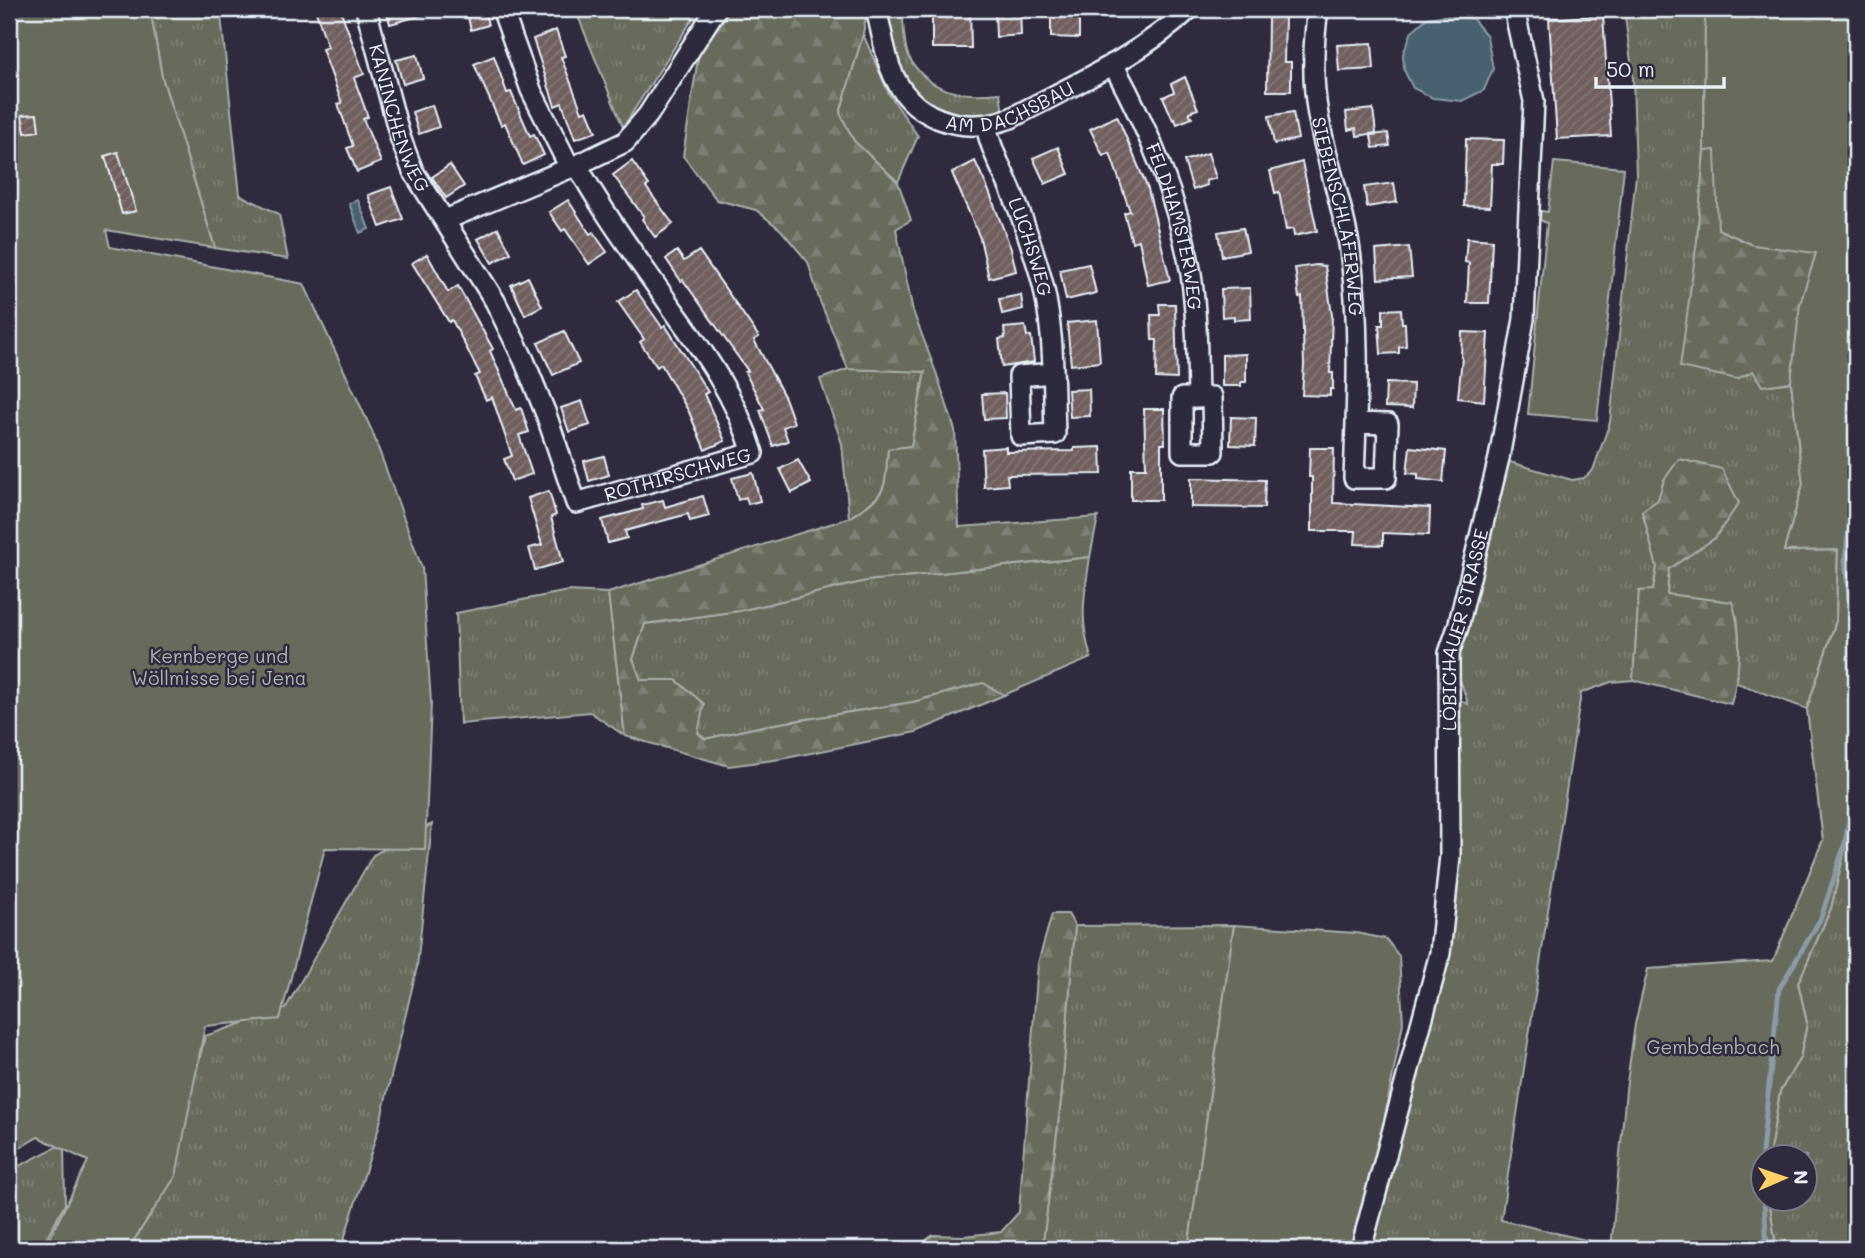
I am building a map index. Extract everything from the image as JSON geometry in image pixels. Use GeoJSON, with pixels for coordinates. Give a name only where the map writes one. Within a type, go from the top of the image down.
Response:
{"type":"FeatureCollection","features":[{"type":"Feature","properties":{"kind":"street","name":"KANINCHENWEG"},"geometry":{"type":"LineString","coordinates":[[366,9],[400,137],[413,172],[445,220]]}},
{"type":"Feature","properties":{"kind":"street"},"geometry":{"type":"LineString","coordinates":[[502,9],[531,90],[574,166]]}},
{"type":"Feature","properties":{"kind":"street"},"geometry":{"type":"LineString","coordinates":[[445,220],[625,142],[636,132],[716,9]]}},
{"type":"Feature","properties":{"kind":"street","name":"AM DACHSBAU"},"geometry":{"type":"LineString","coordinates":[[876,9],[890,66],[908,96],[921,109],[937,118],[968,126],[986,125],[1011,118],[1113,64],[1157,36],[1189,9]]}},
{"type":"Feature","properties":{"kind":"street","name":"SIEBENSCHLÄFERWEG"},"geometry":{"type":"LineString","coordinates":[[1318,9],[1314,47],[1318,114],[1340,203],[1355,294],[1358,369],[1356,423]]}},
{"type":"Feature","properties":{"kind":"street","name":"LÖBICHAUER STRASSE"},"geometry":{"type":"LineString","coordinates":[[1361,1249],[1440,953],[1450,856],[1448,653],[1458,627],[1499,458],[1524,318],[1534,101],[1514,9]]}},
{"type":"Feature","properties":{"kind":"street","name":"FELDHAMSTERWEG"},"geometry":{"type":"LineString","coordinates":[[1113,64],[1162,167],[1179,218],[1191,275],[1198,398]]}},
{"type":"Feature","properties":{"kind":"street","name":"LUCHSWEG"},"geometry":{"type":"LineString","coordinates":[[986,125],[990,145],[1015,200],[1040,272],[1051,320],[1053,373]]}},
{"type":"Feature","properties":{"kind":"street","name":"ROTHIRSCHWEG"},"geometry":{"type":"LineString","coordinates":[[445,220],[495,301],[524,360],[546,414],[576,503],[753,453],[744,425],[717,373],[574,166]]}},
{"type":"Feature","properties":{"kind":"green space","name":"Kernberge und Wöllmisse bei Jena"},"geometry":{"type":"Polygon","coordinates":[[[9,9],[150,9],[162,77],[215,248],[106,230],[110,247],[304,284],[372,431],[422,568],[431,703],[425,849],[325,848],[280,1019],[205,1026],[176,1176],[128,1249],[44,1249],[88,1161],[38,1137],[9,1154],[9,9]]]}},
{"type":"Feature","properties":{"kind":"green space"},"geometry":{"type":"Polygon","coordinates":[[[150,9],[218,9],[221,16],[240,195],[279,214],[288,259],[215,248],[162,77],[150,9]]]}},
{"type":"Feature","properties":{"kind":"green space"},"geometry":{"type":"Polygon","coordinates":[[[575,9],[699,9],[623,127],[575,9]]]}},
{"type":"Feature","properties":{"kind":"green space"},"geometry":{"type":"Polygon","coordinates":[[[732,9],[867,9],[863,34],[840,113],[854,141],[898,182],[911,220],[896,229],[913,311],[955,430],[959,527],[1098,517],[1090,557],[866,581],[739,611],[645,624],[633,659],[641,680],[676,680],[704,704],[698,733],[705,739],[763,726],[913,702],[983,683],[1004,695],[916,732],[781,759],[729,766],[625,736],[608,593],[849,518],[861,510],[882,491],[888,449],[911,446],[925,372],[848,369],[819,299],[808,262],[781,230],[756,210],[717,200],[683,156],[699,51],[732,9]]]}},
{"type":"Feature","properties":{"kind":"green space"},"geometry":{"type":"Polygon","coordinates":[[[886,9],[902,9],[907,52],[927,79],[937,86],[961,93],[1000,93],[1003,114],[973,118],[943,111],[914,91],[900,65],[886,9]]]}},
{"type":"Feature","properties":{"kind":"green space"},"geometry":{"type":"Polygon","coordinates":[[[1624,9],[1705,9],[1704,151],[1697,241],[1762,386],[1791,382],[1803,484],[1784,551],[1838,550],[1836,621],[1807,709],[1737,683],[1737,616],[1667,594],[1668,569],[1715,538],[1664,480],[1658,500],[1642,511],[1657,567],[1653,590],[1639,592],[1633,680],[1611,682],[1581,693],[1501,1220],[1611,1246],[1611,1249],[1361,1249],[1440,953],[1447,693],[1468,704],[1457,670],[1503,460],[1572,480],[1584,478],[1593,470],[1610,422],[1636,175],[1633,77],[1624,9]]]}},
{"type":"Feature","properties":{"kind":"green space","name":"Gembdenbach"},"geometry":{"type":"Polygon","coordinates":[[[1705,9],[1856,9],[1856,801],[1831,908],[1798,983],[1807,1023],[1800,1058],[1780,1091],[1771,1142],[1750,1142],[1750,1212],[1771,1212],[1776,1249],[1611,1249],[1626,1090],[1635,1024],[1648,969],[1773,961],[1823,840],[1807,709],[1836,621],[1838,550],[1784,551],[1803,484],[1791,382],[1800,304],[1816,253],[1753,245],[1718,229],[1715,150],[1704,151],[1705,9]]]}},
{"type":"Feature","properties":{"kind":"green space"},"geometry":{"type":"Polygon","coordinates":[[[863,34],[889,94],[918,136],[898,182],[854,141],[840,113],[863,34]]]}},
{"type":"Feature","properties":{"kind":"green space"},"geometry":{"type":"Polygon","coordinates":[[[1715,149],[1822,231],[1856,801],[1831,908],[1798,983],[1807,1023],[1800,1058],[1780,1091],[1771,1142],[1755,1142],[1773,962],[1823,840],[1807,709],[1836,621],[1838,550],[1784,551],[1803,484],[1791,382],[1762,386],[1753,371],[1737,379],[1680,367],[1697,241],[1704,151],[1715,149]]]}},
{"type":"Feature","properties":{"kind":"green space"},"geometry":{"type":"Polygon","coordinates":[[[1554,162],[1624,168],[1597,420],[1528,414],[1547,223],[1540,220],[1541,211],[1548,212],[1554,162]]]}},
{"type":"Feature","properties":{"kind":"green space"},"geometry":{"type":"Polygon","coordinates":[[[848,369],[925,371],[911,447],[888,449],[886,476],[881,491],[849,518],[842,444],[820,379],[848,369]]]}},
{"type":"Feature","properties":{"kind":"green space"},"geometry":{"type":"Polygon","coordinates":[[[1679,459],[1722,469],[1739,503],[1715,538],[1669,569],[1667,594],[1732,602],[1738,627],[1739,653],[1731,704],[1633,680],[1639,591],[1653,590],[1657,567],[1642,511],[1658,500],[1664,480],[1679,459]]]}},
{"type":"Feature","properties":{"kind":"green space"},"geometry":{"type":"Polygon","coordinates":[[[1090,557],[1084,619],[1091,658],[1004,695],[983,683],[913,702],[763,726],[705,739],[698,733],[676,680],[641,680],[633,659],[645,624],[739,611],[866,581],[1090,557]]]}},
{"type":"Feature","properties":{"kind":"green space"},"geometry":{"type":"Polygon","coordinates":[[[568,591],[608,593],[625,736],[590,712],[460,724],[456,613],[568,591]]]}},
{"type":"Feature","properties":{"kind":"green space"},"geometry":{"type":"Polygon","coordinates":[[[1856,801],[1856,1249],[1776,1249],[1771,1212],[1820,1212],[1820,1142],[1771,1142],[1780,1091],[1800,1058],[1807,1024],[1798,983],[1831,908],[1856,801]]]}},
{"type":"Feature","properties":{"kind":"green space"},"geometry":{"type":"Polygon","coordinates":[[[432,824],[417,967],[379,1127],[341,1249],[124,1249],[171,1176],[205,1036],[285,1009],[373,855],[432,824]]]}},
{"type":"Feature","properties":{"kind":"green space"},"geometry":{"type":"Polygon","coordinates":[[[1052,914],[1068,914],[1075,926],[1061,1101],[1042,1249],[915,1249],[933,1235],[963,1236],[1001,1232],[1019,1212],[1038,963],[1052,914]]]}},
{"type":"Feature","properties":{"kind":"green space"},"geometry":{"type":"Polygon","coordinates":[[[1234,925],[1188,1249],[1042,1249],[1061,1101],[1075,926],[1234,925]]]}},
{"type":"Feature","properties":{"kind":"green space"},"geometry":{"type":"Polygon","coordinates":[[[1234,925],[1356,933],[1386,939],[1399,956],[1403,1023],[1359,1249],[1188,1249],[1234,925]]]}},
{"type":"Feature","properties":{"kind":"green space"},"geometry":{"type":"Polygon","coordinates":[[[64,1143],[65,1204],[41,1249],[9,1249],[9,1171],[64,1143]]]}},
{"type":"Feature","properties":{"kind":"green space"},"geometry":{"type":"Polygon","coordinates":[[[1750,1198],[1750,1212],[1771,1212],[1776,1249],[1745,1249],[1750,1198]]]}},
{"type":"Feature","properties":{"kind":"water"},"geometry":{"type":"Polygon","coordinates":[[[1448,15],[1472,18],[1487,36],[1493,69],[1484,90],[1462,101],[1433,98],[1413,88],[1404,70],[1403,54],[1412,31],[1427,18],[1448,15]]]}},
{"type":"Feature","properties":{"kind":"water"},"geometry":{"type":"Polygon","coordinates":[[[358,200],[369,229],[360,233],[349,203],[358,200]]]}},
{"type":"Feature","properties":{"kind":"building"},"geometry":{"type":"Polygon","coordinates":[[[315,9],[340,9],[364,74],[354,78],[368,117],[363,119],[381,162],[357,172],[347,148],[353,146],[338,104],[342,103],[322,49],[328,47],[315,9]]]}},
{"type":"Feature","properties":{"kind":"building"},"geometry":{"type":"Polygon","coordinates":[[[386,9],[429,9],[430,13],[390,24],[386,9]]]}},
{"type":"Feature","properties":{"kind":"building"},"geometry":{"type":"Polygon","coordinates":[[[466,9],[484,9],[488,25],[471,30],[466,9]]]}},
{"type":"Feature","properties":{"kind":"building"},"geometry":{"type":"Polygon","coordinates":[[[932,9],[970,9],[971,48],[932,48],[932,9]]]}},
{"type":"Feature","properties":{"kind":"building"},"geometry":{"type":"Polygon","coordinates":[[[995,9],[1020,9],[1021,35],[996,37],[995,9]]]}},
{"type":"Feature","properties":{"kind":"building"},"geometry":{"type":"Polygon","coordinates":[[[1079,10],[1079,38],[1051,37],[1051,11],[1079,10]]]}},
{"type":"Feature","properties":{"kind":"building"},"geometry":{"type":"Polygon","coordinates":[[[1603,15],[1611,136],[1557,139],[1549,19],[1603,15]]]}},
{"type":"Feature","properties":{"kind":"building"},"geometry":{"type":"Polygon","coordinates":[[[1268,17],[1285,17],[1284,62],[1291,62],[1291,91],[1267,91],[1268,17]]]}},
{"type":"Feature","properties":{"kind":"building"},"geometry":{"type":"Polygon","coordinates":[[[556,30],[565,56],[561,57],[582,112],[587,110],[596,132],[575,139],[562,103],[555,106],[533,39],[556,30]]]}},
{"type":"Feature","properties":{"kind":"building"},"geometry":{"type":"Polygon","coordinates":[[[1372,43],[1374,69],[1339,71],[1337,45],[1372,43]]]}},
{"type":"Feature","properties":{"kind":"building"},"geometry":{"type":"Polygon","coordinates":[[[417,55],[423,78],[403,84],[396,60],[417,55]]]}},
{"type":"Feature","properties":{"kind":"building"},"geometry":{"type":"Polygon","coordinates":[[[494,56],[507,93],[511,92],[530,136],[534,134],[544,155],[523,165],[505,123],[501,125],[474,64],[494,56]]]}},
{"type":"Feature","properties":{"kind":"building"},"geometry":{"type":"Polygon","coordinates":[[[1185,77],[1198,109],[1189,112],[1192,118],[1177,124],[1163,97],[1174,92],[1171,84],[1185,77]]]}},
{"type":"Feature","properties":{"kind":"building"},"geometry":{"type":"Polygon","coordinates":[[[432,105],[439,127],[419,134],[412,112],[432,105]]]}},
{"type":"Feature","properties":{"kind":"building"},"geometry":{"type":"Polygon","coordinates":[[[1373,109],[1376,133],[1357,136],[1356,128],[1348,130],[1346,112],[1373,109]]]}},
{"type":"Feature","properties":{"kind":"building"},"geometry":{"type":"Polygon","coordinates":[[[1293,112],[1298,139],[1274,144],[1269,116],[1293,112]]]}},
{"type":"Feature","properties":{"kind":"building"},"geometry":{"type":"Polygon","coordinates":[[[37,114],[39,131],[25,133],[22,115],[37,114]]]}},
{"type":"Feature","properties":{"kind":"building"},"geometry":{"type":"Polygon","coordinates":[[[1117,116],[1148,189],[1170,280],[1148,285],[1139,240],[1132,242],[1124,213],[1130,211],[1110,153],[1103,156],[1090,129],[1117,116]]]}},
{"type":"Feature","properties":{"kind":"building"},"geometry":{"type":"Polygon","coordinates":[[[1388,133],[1390,146],[1373,148],[1371,135],[1388,133]]]}},
{"type":"Feature","properties":{"kind":"building"},"geometry":{"type":"Polygon","coordinates":[[[1466,139],[1504,140],[1503,164],[1492,164],[1490,207],[1464,206],[1466,139]]]}},
{"type":"Feature","properties":{"kind":"building"},"geometry":{"type":"Polygon","coordinates":[[[1058,147],[1069,174],[1045,184],[1033,158],[1058,147]]]}},
{"type":"Feature","properties":{"kind":"building"},"geometry":{"type":"Polygon","coordinates":[[[118,152],[136,211],[122,214],[105,156],[118,152]]]}},
{"type":"Feature","properties":{"kind":"building"},"geometry":{"type":"Polygon","coordinates":[[[1208,153],[1216,178],[1193,190],[1184,161],[1208,153]]]}},
{"type":"Feature","properties":{"kind":"building"},"geometry":{"type":"Polygon","coordinates":[[[632,161],[649,185],[646,187],[673,224],[655,237],[642,219],[644,217],[613,175],[632,161]]]}},
{"type":"Feature","properties":{"kind":"building"},"geometry":{"type":"Polygon","coordinates":[[[975,161],[1011,249],[1016,271],[989,278],[980,238],[952,173],[975,161]]]}},
{"type":"Feature","properties":{"kind":"building"},"geometry":{"type":"Polygon","coordinates":[[[1302,162],[1317,231],[1294,236],[1293,229],[1286,230],[1279,192],[1275,193],[1270,171],[1302,162]]]}},
{"type":"Feature","properties":{"kind":"building"},"geometry":{"type":"Polygon","coordinates":[[[450,165],[464,186],[446,198],[432,177],[450,165]]]}},
{"type":"Feature","properties":{"kind":"building"},"geometry":{"type":"Polygon","coordinates":[[[1394,183],[1397,202],[1367,207],[1364,187],[1394,183]]]}},
{"type":"Feature","properties":{"kind":"building"},"geometry":{"type":"Polygon","coordinates":[[[391,187],[403,219],[380,227],[368,195],[391,187]]]}},
{"type":"Feature","properties":{"kind":"building"},"geometry":{"type":"Polygon","coordinates":[[[568,200],[590,234],[593,232],[607,252],[589,264],[565,229],[562,231],[549,212],[568,200]]]}},
{"type":"Feature","properties":{"kind":"building"},"geometry":{"type":"Polygon","coordinates":[[[498,228],[511,253],[492,263],[478,239],[498,228]]]}},
{"type":"Feature","properties":{"kind":"building"},"geometry":{"type":"Polygon","coordinates":[[[1243,228],[1248,251],[1222,256],[1218,232],[1243,228]]]}},
{"type":"Feature","properties":{"kind":"building"},"geometry":{"type":"Polygon","coordinates":[[[1467,238],[1492,240],[1489,303],[1467,303],[1467,238]]]}},
{"type":"Feature","properties":{"kind":"building"},"geometry":{"type":"Polygon","coordinates":[[[1409,247],[1412,277],[1378,279],[1376,250],[1409,247]]]}},
{"type":"Feature","properties":{"kind":"building"},"geometry":{"type":"Polygon","coordinates":[[[677,251],[684,261],[699,251],[759,337],[754,340],[785,398],[794,423],[783,427],[788,441],[773,446],[760,410],[764,409],[745,372],[748,371],[666,259],[677,251]]]}},
{"type":"Feature","properties":{"kind":"building"},"geometry":{"type":"Polygon","coordinates":[[[427,254],[448,292],[458,286],[493,349],[490,351],[516,410],[521,408],[529,432],[519,435],[532,474],[512,481],[504,459],[512,456],[492,397],[486,400],[475,376],[480,374],[452,320],[449,322],[412,263],[427,254]]]}},
{"type":"Feature","properties":{"kind":"building"},"geometry":{"type":"Polygon","coordinates":[[[1089,264],[1096,293],[1066,300],[1060,270],[1089,264]]]}},
{"type":"Feature","properties":{"kind":"building"},"geometry":{"type":"Polygon","coordinates":[[[1325,266],[1332,315],[1330,373],[1333,373],[1333,389],[1330,389],[1330,396],[1302,395],[1302,297],[1299,298],[1295,268],[1325,266]]]}},
{"type":"Feature","properties":{"kind":"building"},"geometry":{"type":"Polygon","coordinates":[[[528,277],[542,306],[525,315],[511,285],[528,277]]]}},
{"type":"Feature","properties":{"kind":"building"},"geometry":{"type":"Polygon","coordinates":[[[1250,288],[1251,319],[1234,320],[1234,316],[1222,317],[1221,289],[1250,288]]]}},
{"type":"Feature","properties":{"kind":"building"},"geometry":{"type":"Polygon","coordinates":[[[636,290],[662,327],[665,325],[708,392],[704,394],[725,441],[705,450],[689,412],[661,364],[657,367],[640,342],[644,339],[618,302],[636,290]]]}},
{"type":"Feature","properties":{"kind":"building"},"geometry":{"type":"Polygon","coordinates":[[[1021,295],[1023,309],[1002,314],[999,299],[1021,295]]]}},
{"type":"Feature","properties":{"kind":"building"},"geometry":{"type":"Polygon","coordinates":[[[1159,304],[1175,304],[1177,379],[1156,378],[1157,340],[1152,340],[1151,315],[1160,315],[1159,304]]]}},
{"type":"Feature","properties":{"kind":"building"},"geometry":{"type":"Polygon","coordinates":[[[1401,309],[1406,346],[1399,347],[1399,353],[1381,354],[1379,325],[1383,325],[1383,310],[1401,309]]]}},
{"type":"Feature","properties":{"kind":"building"},"geometry":{"type":"Polygon","coordinates":[[[1097,320],[1100,362],[1071,365],[1067,323],[1097,320]]]}},
{"type":"Feature","properties":{"kind":"building"},"geometry":{"type":"Polygon","coordinates":[[[1025,326],[1027,336],[1031,336],[1034,362],[1002,367],[999,339],[1005,338],[1004,328],[1025,326]]]}},
{"type":"Feature","properties":{"kind":"building"},"geometry":{"type":"Polygon","coordinates":[[[564,331],[579,363],[553,375],[538,343],[564,331]]]}},
{"type":"Feature","properties":{"kind":"building"},"geometry":{"type":"Polygon","coordinates":[[[1462,332],[1488,333],[1484,401],[1458,398],[1462,332]]]}},
{"type":"Feature","properties":{"kind":"building"},"geometry":{"type":"Polygon","coordinates":[[[1246,354],[1246,382],[1241,382],[1241,386],[1222,386],[1222,355],[1246,354]]]}},
{"type":"Feature","properties":{"kind":"building"},"geometry":{"type":"Polygon","coordinates":[[[1386,383],[1413,384],[1412,408],[1385,407],[1386,383]]]}},
{"type":"Feature","properties":{"kind":"building"},"geometry":{"type":"Polygon","coordinates":[[[1089,389],[1090,416],[1070,417],[1068,390],[1089,389]]]}},
{"type":"Feature","properties":{"kind":"building"},"geometry":{"type":"Polygon","coordinates":[[[1005,393],[1006,418],[984,419],[982,394],[1005,393]]]}},
{"type":"Feature","properties":{"kind":"building"},"geometry":{"type":"Polygon","coordinates":[[[582,401],[590,425],[569,432],[561,408],[582,401]]]}},
{"type":"Feature","properties":{"kind":"building"},"geometry":{"type":"Polygon","coordinates":[[[1144,409],[1164,409],[1165,444],[1161,444],[1161,500],[1131,500],[1131,468],[1146,468],[1144,409]]]}},
{"type":"Feature","properties":{"kind":"building"},"geometry":{"type":"Polygon","coordinates":[[[1231,417],[1256,418],[1255,446],[1230,445],[1231,417]]]}},
{"type":"Feature","properties":{"kind":"building"},"geometry":{"type":"Polygon","coordinates":[[[1006,447],[1006,452],[1074,451],[1074,448],[1101,447],[1102,474],[1007,475],[1008,485],[984,487],[982,449],[1006,447]]]}},
{"type":"Feature","properties":{"kind":"building"},"geometry":{"type":"Polygon","coordinates":[[[1410,447],[1446,451],[1443,482],[1418,479],[1418,474],[1407,473],[1410,447]]]}},
{"type":"Feature","properties":{"kind":"building"},"geometry":{"type":"Polygon","coordinates":[[[1310,448],[1334,448],[1333,503],[1430,508],[1429,535],[1383,533],[1383,545],[1355,544],[1356,531],[1312,531],[1310,448]]]}},
{"type":"Feature","properties":{"kind":"building"},"geometry":{"type":"Polygon","coordinates":[[[604,456],[609,475],[589,481],[584,461],[604,456]]]}},
{"type":"Feature","properties":{"kind":"building"},"geometry":{"type":"Polygon","coordinates":[[[798,460],[811,483],[792,493],[780,469],[798,460]]]}},
{"type":"Feature","properties":{"kind":"building"},"geometry":{"type":"Polygon","coordinates":[[[753,473],[760,501],[748,504],[746,497],[738,500],[732,478],[753,473]]]}},
{"type":"Feature","properties":{"kind":"building"},"geometry":{"type":"Polygon","coordinates":[[[1191,478],[1265,480],[1264,508],[1191,507],[1191,478]]]}},
{"type":"Feature","properties":{"kind":"building"},"geometry":{"type":"Polygon","coordinates":[[[549,491],[556,515],[551,517],[563,562],[535,570],[529,548],[542,545],[528,498],[549,491]]]}},
{"type":"Feature","properties":{"kind":"building"},"geometry":{"type":"Polygon","coordinates":[[[703,496],[709,516],[690,521],[688,514],[625,531],[627,538],[608,543],[602,520],[643,509],[642,505],[663,500],[665,507],[703,496]]]}},
{"type":"Feature","properties":{"kind":"waterway","name":"Gembdenbach"},"geometry":{"type":"LineString","coordinates":[[1856,479],[1845,559],[1856,668]]}},
{"type":"Feature","properties":{"kind":"waterway","name":"Gembdenbach"},"geometry":{"type":"LineString","coordinates":[[1763,1142],[1779,989],[1821,918],[1845,843],[1856,776]]}},
{"type":"Feature","properties":{"kind":"waterway","name":"Gembdenbach"},"geometry":{"type":"LineString","coordinates":[[1765,1212],[1767,1249]]}}]}
